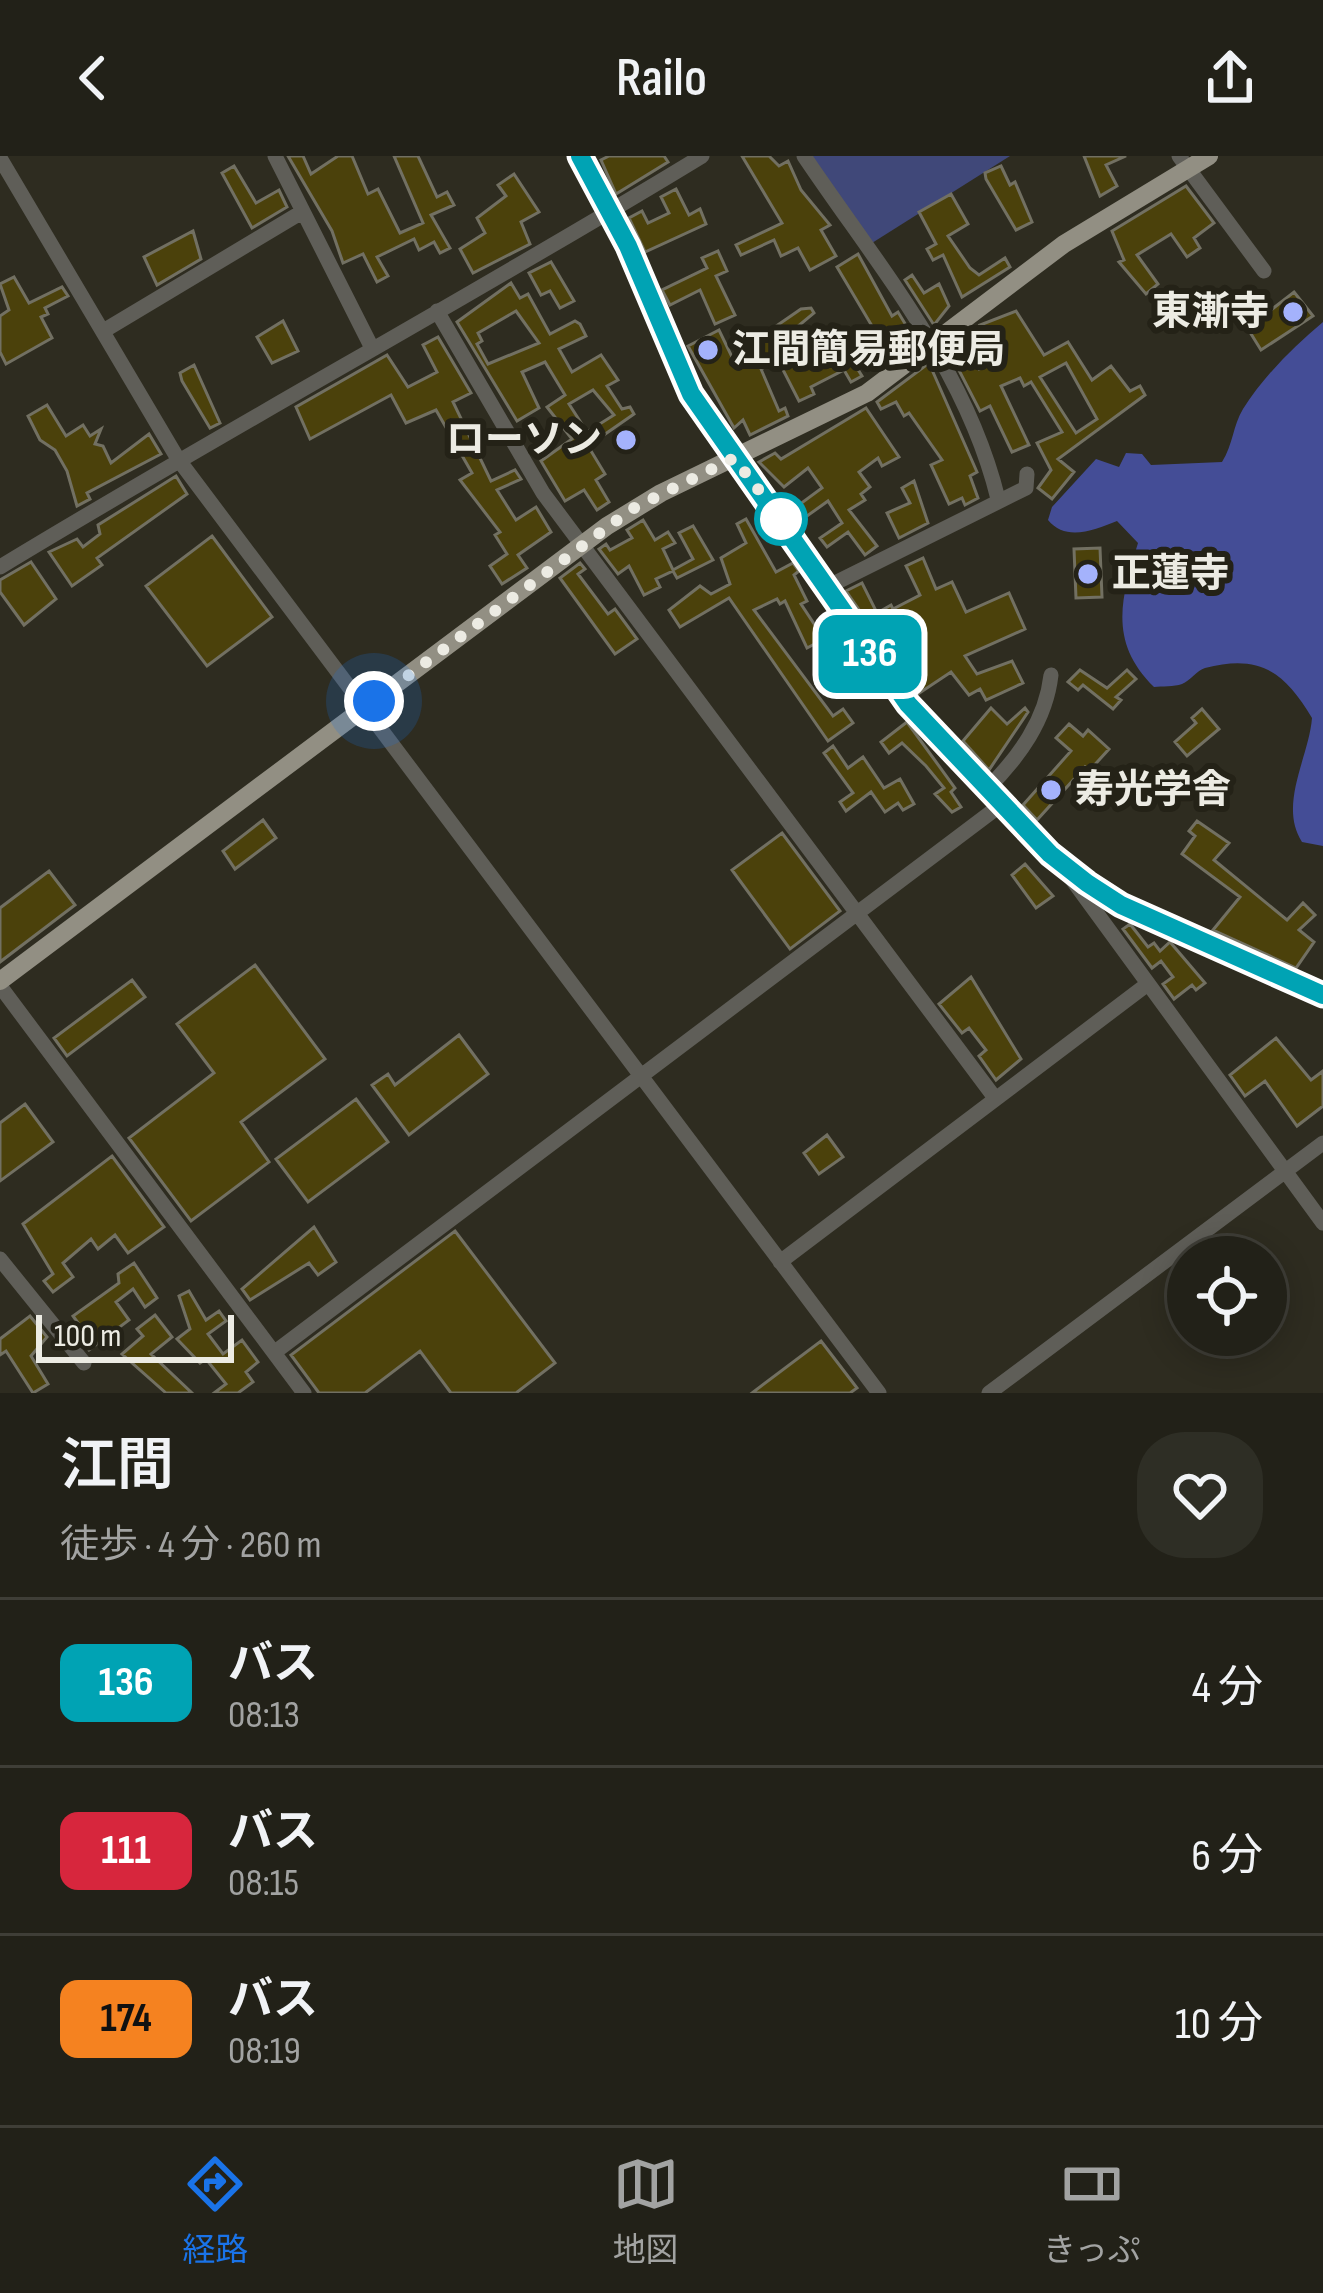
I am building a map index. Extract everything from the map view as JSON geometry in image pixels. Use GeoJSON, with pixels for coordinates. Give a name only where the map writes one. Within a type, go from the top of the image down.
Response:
{"type":"FeatureCollection","features":[{"type":"Feature","properties":{"kind":"main road"},"geometry":{"type":"LineString","coordinates":[[580,156],[691,394],[908,704],[1061,865],[1121,905],[1323,995]]}},
{"type":"Feature","properties":{"kind":"main road"},"geometry":{"type":"LineString","coordinates":[[0,984],[580,544],[632,509],[832,413],[935,345],[1064,244],[1183,163],[1209,156]]}},
{"type":"Feature","properties":{"kind":"street"},"geometry":{"type":"LineString","coordinates":[[275,156],[372,348]]}},
{"type":"Feature","properties":{"kind":"street"},"geometry":{"type":"LineString","coordinates":[[0,567],[702,156]]}},
{"type":"Feature","properties":{"kind":"street"},"geometry":{"type":"LineString","coordinates":[[805,156],[935,345],[985,448],[998,499]]}},
{"type":"Feature","properties":{"kind":"street"},"geometry":{"type":"LineString","coordinates":[[0,158],[178,459],[879,1393]]}},
{"type":"Feature","properties":{"kind":"street"},"geometry":{"type":"LineString","coordinates":[[1183,163],[1264,272]]}},
{"type":"Feature","properties":{"kind":"street"},"geometry":{"type":"LineString","coordinates":[[105,330],[302,212]]}},
{"type":"Feature","properties":{"kind":"street"},"geometry":{"type":"LineString","coordinates":[[437,310],[502,428],[580,544],[995,1099]]}},
{"type":"Feature","properties":{"kind":"street"},"geometry":{"type":"LineString","coordinates":[[827,587],[1027,488],[1027,474]]}},
{"type":"Feature","properties":{"kind":"street"},"geometry":{"type":"LineString","coordinates":[[987,789],[1028,740],[1049,693],[1051,674]]}},
{"type":"Feature","properties":{"kind":"street"},"geometry":{"type":"LineString","coordinates":[[275,1352],[1002,804]]}},
{"type":"Feature","properties":{"kind":"street"},"geometry":{"type":"LineString","coordinates":[[1061,865],[1145,986],[1323,1223]]}},
{"type":"Feature","properties":{"kind":"street"},"geometry":{"type":"LineString","coordinates":[[0,984],[304,1393]]}},
{"type":"Feature","properties":{"kind":"street"},"geometry":{"type":"LineString","coordinates":[[780,1262],[1145,986]]}},
{"type":"Feature","properties":{"kind":"street"},"geometry":{"type":"LineString","coordinates":[[989,1393],[1323,1143]]}},
{"type":"Feature","properties":{"kind":"street"},"geometry":{"type":"LineString","coordinates":[[0,1259],[84,1363]]}},
{"type":"Feature","properties":{"kind":"shaded area"},"geometry":{"type":"Polygon","coordinates":[[[812,156],[1010,156],[872,243],[812,156]]]}},
{"type":"Feature","properties":{"kind":"shaded area"},"geometry":{"type":"Polygon","coordinates":[[[1323,322],[1323,846],[1302,842],[1295,828],[1294,797],[1312,718],[1291,688],[1268,670],[1241,663],[1205,668],[1182,684],[1154,687],[1130,653],[1122,619],[1138,543],[1117,521],[1072,532],[1048,520],[1052,507],[1096,459],[1119,467],[1126,453],[1142,454],[1151,465],[1222,462],[1251,397],[1323,322]]]}},
{"type":"Feature","properties":{"kind":"building"},"geometry":{"type":"Polygon","coordinates":[[[288,156],[303,156],[311,174],[338,156],[352,156],[368,194],[378,189],[400,233],[423,223],[394,156],[418,156],[437,197],[447,192],[454,205],[431,215],[450,248],[440,253],[434,242],[419,250],[414,239],[377,257],[388,276],[377,282],[363,254],[343,263],[332,231],[288,156]]]}},
{"type":"Feature","properties":{"kind":"building"},"geometry":{"type":"Polygon","coordinates":[[[664,156],[668,162],[616,194],[601,160],[664,156]]]}},
{"type":"Feature","properties":{"kind":"building"},"geometry":{"type":"Polygon","coordinates":[[[742,156],[769,156],[779,166],[788,161],[801,190],[830,225],[821,230],[836,256],[810,270],[798,248],[781,256],[774,240],[741,255],[736,245],[782,223],[742,156]]]}},
{"type":"Feature","properties":{"kind":"building"},"geometry":{"type":"Polygon","coordinates":[[[1084,156],[1126,156],[1106,165],[1117,186],[1100,196],[1084,156]]]}},
{"type":"Feature","properties":{"kind":"building"},"geometry":{"type":"Polygon","coordinates":[[[234,166],[256,203],[279,190],[287,207],[252,228],[222,173],[234,166]]]}},
{"type":"Feature","properties":{"kind":"building"},"geometry":{"type":"Polygon","coordinates":[[[1001,166],[1010,185],[1015,182],[1032,222],[1016,230],[986,179],[985,173],[1001,166]]]}},
{"type":"Feature","properties":{"kind":"building"},"geometry":{"type":"Polygon","coordinates":[[[514,174],[539,212],[521,222],[530,244],[473,273],[460,249],[485,233],[477,218],[506,196],[498,185],[514,174]]]}},
{"type":"Feature","properties":{"kind":"building"},"geometry":{"type":"Polygon","coordinates":[[[1186,186],[1214,223],[1194,238],[1200,248],[1187,257],[1171,234],[1137,255],[1158,284],[1146,294],[1119,262],[1124,260],[1112,231],[1186,186]]]}},
{"type":"Feature","properties":{"kind":"building"},"geometry":{"type":"Polygon","coordinates":[[[676,189],[689,215],[700,209],[706,224],[645,252],[629,218],[642,211],[648,223],[669,213],[661,197],[676,189]]]}},
{"type":"Feature","properties":{"kind":"building"},"geometry":{"type":"Polygon","coordinates":[[[951,194],[968,224],[948,236],[970,268],[979,275],[1005,258],[1010,267],[962,297],[943,255],[933,260],[927,249],[936,244],[919,212],[951,194]]]}},
{"type":"Feature","properties":{"kind":"building"},"geometry":{"type":"Polygon","coordinates":[[[193,231],[201,259],[157,285],[144,257],[193,231]]]}},
{"type":"Feature","properties":{"kind":"building"},"geometry":{"type":"Polygon","coordinates":[[[718,251],[727,271],[716,276],[735,315],[715,324],[700,290],[670,305],[662,290],[707,268],[702,258],[718,251]]]}},
{"type":"Feature","properties":{"kind":"building"},"geometry":{"type":"Polygon","coordinates":[[[858,254],[892,316],[898,312],[915,340],[891,358],[837,267],[858,254]]]}},
{"type":"Feature","properties":{"kind":"building"},"geometry":{"type":"Polygon","coordinates":[[[551,262],[574,301],[560,308],[550,291],[541,295],[529,273],[551,262]]]}},
{"type":"Feature","properties":{"kind":"building"},"geometry":{"type":"Polygon","coordinates":[[[912,275],[924,293],[939,284],[949,306],[934,325],[905,280],[912,275]]]}},
{"type":"Feature","properties":{"kind":"building"},"geometry":{"type":"Polygon","coordinates":[[[14,277],[29,303],[62,287],[68,296],[45,308],[48,314],[41,317],[52,338],[6,364],[0,352],[0,316],[9,310],[0,284],[14,277]]]}},
{"type":"Feature","properties":{"kind":"building"},"geometry":{"type":"Polygon","coordinates":[[[511,283],[520,298],[528,294],[550,334],[575,321],[580,324],[586,336],[559,349],[572,372],[601,355],[618,380],[607,386],[622,409],[630,407],[634,414],[588,446],[605,474],[596,480],[609,502],[597,510],[584,490],[565,501],[541,461],[572,439],[547,407],[565,395],[545,362],[522,372],[539,408],[517,421],[457,322],[511,283]],[[516,311],[478,333],[482,341],[477,344],[488,364],[539,343],[516,311]],[[593,390],[569,404],[587,432],[614,415],[593,390]]]}},
{"type":"Feature","properties":{"kind":"building"},"geometry":{"type":"Polygon","coordinates":[[[1294,292],[1313,316],[1261,350],[1240,316],[1254,305],[1262,317],[1294,292]]]}},
{"type":"Feature","properties":{"kind":"building"},"geometry":{"type":"Polygon","coordinates":[[[811,308],[814,313],[785,337],[795,357],[840,341],[862,376],[851,382],[844,370],[811,387],[814,394],[799,401],[778,360],[761,369],[779,411],[785,408],[788,416],[750,435],[743,420],[734,428],[688,346],[719,330],[732,357],[772,337],[769,331],[801,309],[811,308]]]}},
{"type":"Feature","properties":{"kind":"building"},"geometry":{"type":"Polygon","coordinates":[[[1016,311],[1044,355],[1068,342],[1092,380],[1111,366],[1130,391],[1140,386],[1145,395],[1058,459],[1074,472],[1052,499],[1038,488],[1051,470],[1037,443],[1062,432],[1031,382],[1024,386],[1020,378],[1001,386],[1029,445],[1012,452],[990,406],[980,411],[948,349],[961,339],[979,369],[1001,359],[980,325],[1016,311]],[[1066,363],[1040,377],[1076,433],[1097,419],[1066,363]]]}},
{"type":"Feature","properties":{"kind":"building"},"geometry":{"type":"Polygon","coordinates":[[[283,321],[298,351],[272,363],[257,337],[283,321]]]}},
{"type":"Feature","properties":{"kind":"building"},"geometry":{"type":"Polygon","coordinates":[[[438,337],[471,393],[453,402],[491,481],[515,470],[521,479],[497,490],[516,520],[536,507],[551,532],[518,555],[527,568],[502,584],[490,566],[507,554],[495,535],[500,532],[460,480],[472,473],[436,410],[406,423],[391,395],[310,439],[296,407],[387,355],[408,387],[437,372],[423,345],[438,337]]]}},
{"type":"Feature","properties":{"kind":"building"},"geometry":{"type":"Polygon","coordinates":[[[929,363],[977,472],[970,476],[978,498],[965,505],[962,498],[949,504],[931,465],[942,460],[909,413],[904,416],[896,402],[881,409],[877,402],[929,363]]]}},
{"type":"Feature","properties":{"kind":"building"},"geometry":{"type":"Polygon","coordinates":[[[194,365],[220,423],[210,428],[182,381],[180,373],[194,365]]]}},
{"type":"Feature","properties":{"kind":"building"},"geometry":{"type":"Polygon","coordinates":[[[47,405],[66,436],[83,425],[90,436],[101,429],[95,444],[103,446],[111,463],[149,434],[161,454],[87,493],[90,499],[77,506],[67,471],[55,450],[40,440],[28,416],[47,405]]]}},
{"type":"Feature","properties":{"kind":"building"},"geometry":{"type":"Polygon","coordinates":[[[866,408],[899,457],[882,466],[878,458],[859,472],[870,487],[861,494],[865,500],[849,510],[877,546],[865,555],[848,532],[827,547],[820,538],[842,523],[828,501],[800,521],[792,510],[822,488],[808,468],[784,487],[759,462],[775,453],[781,459],[866,408]]]}},
{"type":"Feature","properties":{"kind":"building"},"geometry":{"type":"Polygon","coordinates":[[[176,476],[187,494],[97,558],[102,565],[72,586],[49,552],[77,539],[83,547],[100,534],[98,525],[176,476]]]}},
{"type":"Feature","properties":{"kind":"building"},"geometry":{"type":"Polygon","coordinates":[[[914,481],[928,523],[899,538],[887,513],[910,503],[902,488],[914,481]]]}},
{"type":"Feature","properties":{"kind":"building"},"geometry":{"type":"Polygon","coordinates":[[[746,519],[776,572],[793,563],[799,571],[794,575],[807,601],[801,604],[824,639],[807,648],[785,601],[780,604],[777,599],[754,610],[833,716],[843,709],[853,723],[828,741],[729,598],[680,627],[669,610],[700,586],[711,594],[730,584],[721,558],[746,543],[737,524],[746,519]]]}},
{"type":"Feature","properties":{"kind":"building"},"geometry":{"type":"Polygon","coordinates":[[[643,520],[655,540],[668,532],[675,543],[663,549],[673,570],[693,559],[679,533],[693,526],[713,560],[677,578],[673,571],[656,579],[660,587],[644,595],[629,566],[618,574],[599,549],[606,544],[610,550],[632,538],[627,530],[643,520]]]}},
{"type":"Feature","properties":{"kind":"building"},"geometry":{"type":"Polygon","coordinates":[[[212,536],[272,617],[207,666],[146,586],[212,536]]]}},
{"type":"Feature","properties":{"kind":"building"},"geometry":{"type":"Polygon","coordinates":[[[1100,548],[1102,597],[1076,598],[1074,549],[1100,548]]]}},
{"type":"Feature","properties":{"kind":"building"},"geometry":{"type":"Polygon","coordinates":[[[923,558],[936,589],[952,582],[966,612],[1009,593],[1025,629],[965,656],[977,674],[1012,661],[1023,683],[986,700],[980,689],[969,695],[951,672],[918,694],[846,591],[862,583],[877,613],[891,605],[893,609],[920,595],[906,566],[923,558]]]}},
{"type":"Feature","properties":{"kind":"building"},"geometry":{"type":"Polygon","coordinates":[[[31,562],[56,599],[24,625],[0,592],[0,580],[31,562]]]}},
{"type":"Feature","properties":{"kind":"building"},"geometry":{"type":"Polygon","coordinates":[[[580,563],[585,569],[578,574],[608,614],[615,609],[637,639],[615,654],[560,578],[580,563]]]}},
{"type":"Feature","properties":{"kind":"building"},"geometry":{"type":"Polygon","coordinates":[[[835,623],[858,655],[849,661],[860,679],[833,696],[827,686],[839,678],[828,661],[840,652],[823,629],[835,623]]]}},
{"type":"Feature","properties":{"kind":"building"},"geometry":{"type":"Polygon","coordinates":[[[1080,670],[1107,688],[1127,670],[1136,679],[1116,697],[1121,700],[1113,709],[1083,685],[1078,690],[1068,682],[1080,670]]]}},
{"type":"Feature","properties":{"kind":"building"},"geometry":{"type":"Polygon","coordinates":[[[991,708],[1007,724],[1025,708],[1028,712],[989,770],[963,741],[991,708]]]}},
{"type":"Feature","properties":{"kind":"building"},"geometry":{"type":"Polygon","coordinates":[[[1202,709],[1219,729],[1187,756],[1175,742],[1196,723],[1192,718],[1202,709]]]}},
{"type":"Feature","properties":{"kind":"building"},"geometry":{"type":"Polygon","coordinates":[[[907,722],[955,788],[951,792],[961,807],[952,812],[935,794],[944,788],[902,743],[889,753],[881,742],[907,722]]]}},
{"type":"Feature","properties":{"kind":"building","name":"寿光学舎"},"geometry":{"type":"Polygon","coordinates":[[[1069,724],[1083,736],[1088,730],[1109,749],[1089,771],[1085,767],[1037,820],[1023,805],[1071,751],[1056,738],[1069,724]]]}},
{"type":"Feature","properties":{"kind":"building"},"geometry":{"type":"Polygon","coordinates":[[[833,746],[848,768],[863,757],[884,788],[900,779],[914,804],[903,810],[898,803],[885,812],[871,792],[846,811],[840,802],[853,793],[824,753],[833,746]]]}},
{"type":"Feature","properties":{"kind":"building"},"geometry":{"type":"Polygon","coordinates":[[[263,820],[276,838],[235,869],[223,851],[263,820]]]}},
{"type":"Feature","properties":{"kind":"building"},"geometry":{"type":"Polygon","coordinates":[[[1197,821],[1229,843],[1214,860],[1287,920],[1303,903],[1315,915],[1299,930],[1314,942],[1296,968],[1213,930],[1240,897],[1182,854],[1195,836],[1189,831],[1197,821]]]}},
{"type":"Feature","properties":{"kind":"building"},"geometry":{"type":"Polygon","coordinates":[[[782,833],[840,911],[790,949],[732,870],[782,833]]]}},
{"type":"Feature","properties":{"kind":"building"},"geometry":{"type":"Polygon","coordinates":[[[1025,864],[1053,896],[1036,908],[1012,875],[1025,864]]]}},
{"type":"Feature","properties":{"kind":"building"},"geometry":{"type":"Polygon","coordinates":[[[49,871],[75,905],[0,962],[0,908],[49,871]]]}},
{"type":"Feature","properties":{"kind":"building"},"geometry":{"type":"Polygon","coordinates":[[[1130,924],[1148,947],[1154,943],[1160,951],[1170,942],[1205,983],[1196,990],[1192,985],[1174,999],[1163,984],[1173,977],[1161,961],[1152,968],[1123,929],[1130,924]]]}},
{"type":"Feature","properties":{"kind":"building"},"geometry":{"type":"Polygon","coordinates":[[[255,965],[325,1059],[241,1122],[269,1162],[191,1221],[129,1138],[214,1073],[177,1024],[255,965]]]}},
{"type":"Feature","properties":{"kind":"building"},"geometry":{"type":"Polygon","coordinates":[[[971,977],[1021,1059],[996,1080],[979,1056],[986,1050],[969,1028],[962,1033],[939,1004],[971,977]]]}},
{"type":"Feature","properties":{"kind":"building"},"geometry":{"type":"Polygon","coordinates":[[[132,980],[145,997],[67,1056],[54,1038],[132,980]]]}},
{"type":"Feature","properties":{"kind":"building"},"geometry":{"type":"Polygon","coordinates":[[[459,1035],[488,1074],[409,1135],[372,1085],[388,1074],[395,1085],[459,1035]]]}},
{"type":"Feature","properties":{"kind":"building"},"geometry":{"type":"Polygon","coordinates":[[[1276,1038],[1311,1080],[1323,1071],[1323,1106],[1297,1126],[1265,1081],[1245,1096],[1230,1075],[1276,1038]]]}},
{"type":"Feature","properties":{"kind":"building"},"geometry":{"type":"Polygon","coordinates":[[[356,1099],[388,1142],[308,1202],[276,1159],[356,1099]]]}},
{"type":"Feature","properties":{"kind":"building"},"geometry":{"type":"Polygon","coordinates":[[[25,1104],[53,1142],[0,1181],[0,1123],[25,1104]]]}},
{"type":"Feature","properties":{"kind":"building"},"geometry":{"type":"Polygon","coordinates":[[[827,1135],[843,1157],[819,1174],[804,1153],[827,1135]]]}},
{"type":"Feature","properties":{"kind":"building"},"geometry":{"type":"Polygon","coordinates":[[[112,1156],[164,1227],[128,1253],[115,1235],[98,1249],[91,1239],[63,1263],[73,1277],[53,1292],[44,1281],[53,1274],[23,1224],[112,1156]]]}},
{"type":"Feature","properties":{"kind":"building"},"geometry":{"type":"Polygon","coordinates":[[[314,1227],[336,1262],[318,1275],[309,1263],[250,1300],[242,1289],[314,1227]]]}},
{"type":"Feature","properties":{"kind":"building"},"geometry":{"type":"Polygon","coordinates":[[[455,1231],[555,1363],[516,1393],[451,1393],[420,1351],[365,1393],[319,1393],[291,1355],[455,1231]]]}},
{"type":"Feature","properties":{"kind":"building"},"geometry":{"type":"Polygon","coordinates":[[[134,1263],[157,1298],[145,1307],[133,1289],[116,1302],[129,1320],[89,1350],[82,1342],[89,1338],[73,1316],[119,1283],[118,1274],[134,1263]]]}},
{"type":"Feature","properties":{"kind":"building"},"geometry":{"type":"Polygon","coordinates":[[[189,1291],[206,1320],[219,1311],[226,1321],[208,1334],[223,1354],[242,1340],[258,1362],[246,1372],[253,1382],[238,1393],[214,1393],[226,1384],[206,1359],[200,1363],[177,1339],[190,1329],[179,1296],[189,1291]]]}},
{"type":"Feature","properties":{"kind":"building"},"geometry":{"type":"Polygon","coordinates":[[[155,1315],[172,1337],[151,1354],[192,1393],[166,1393],[122,1354],[143,1336],[137,1329],[155,1315]]]}},
{"type":"Feature","properties":{"kind":"building"},"geometry":{"type":"Polygon","coordinates":[[[30,1316],[47,1337],[31,1356],[48,1384],[33,1393],[6,1351],[0,1355],[0,1339],[30,1316]]]}},
{"type":"Feature","properties":{"kind":"building"},"geometry":{"type":"Polygon","coordinates":[[[821,1341],[857,1388],[850,1393],[752,1393],[821,1341]]]}},
{"type":"Feature","properties":{"kind":"bus line","name":"136"},"geometry":{"type":"LineString","coordinates":[[580,156],[628,246],[691,394],[908,704],[1061,865],[1105,896],[1323,995]]}},
{"type":"Feature","properties":{"kind":"place","name":"東漸寺"},"geometry":{"type":"Point","coordinates":[1293,312]}},
{"type":"Feature","properties":{"kind":"place","name":"江間簡易郵便局"},"geometry":{"type":"Point","coordinates":[708,350]}},
{"type":"Feature","properties":{"kind":"place","name":"ローソン"},"geometry":{"type":"Point","coordinates":[626,440]}},
{"type":"Feature","properties":{"kind":"place","name":"正蓮寺"},"geometry":{"type":"Point","coordinates":[1088,574]}},
{"type":"Feature","properties":{"kind":"place","name":"寿光学舎"},"geometry":{"type":"Point","coordinates":[1051,790]}},
{"type":"Feature","properties":{"kind":"route"},"geometry":{"type":"LineString","coordinates":[[374,701],[580,544],[632,509],[734,458],[781,519]]}}]}
